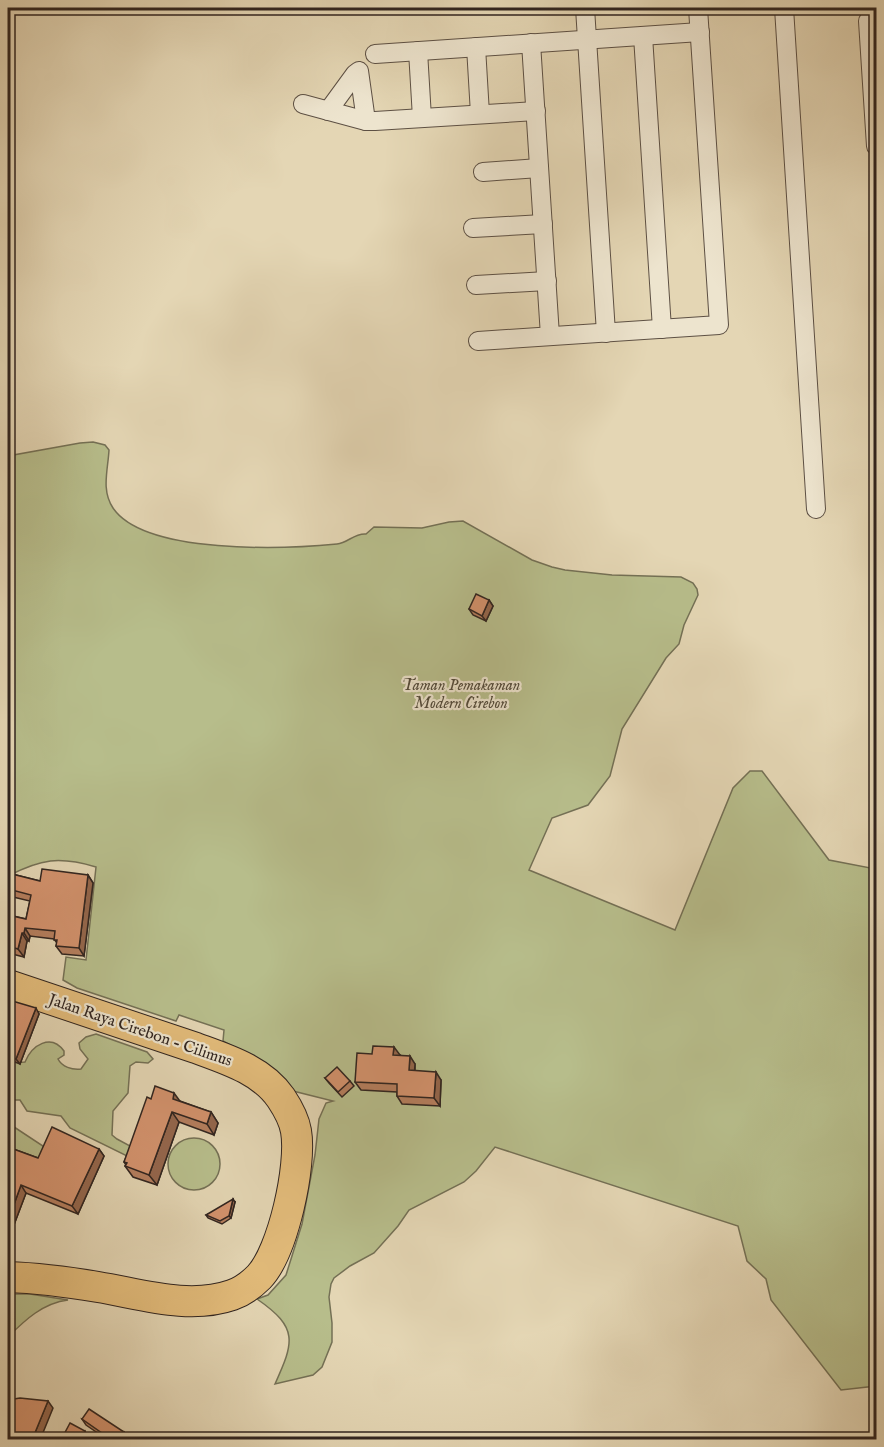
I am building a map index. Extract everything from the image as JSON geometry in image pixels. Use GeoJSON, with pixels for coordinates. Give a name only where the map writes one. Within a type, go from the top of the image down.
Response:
{"type":"FeatureCollection","features":[{"type":"Feature","properties":{"kind":"highway","name":"Jalan Raya Cirebon - Cilimus"},"geometry":{"type":"LineString","coordinates":[[8,985],[222,1057],[258,1075],[281,1098],[294,1123],[297,1142],[294,1178],[277,1247],[259,1277],[235,1294],[216,1300],[178,1301],[92,1286],[8,1277]]}},
{"type":"Feature","properties":{"kind":"street"},"geometry":{"type":"LineString","coordinates":[[585,8],[606,333]]}},
{"type":"Feature","properties":{"kind":"street"},"geometry":{"type":"LineString","coordinates":[[478,341],[719,325],[698,8]]}},
{"type":"Feature","properties":{"kind":"street"},"geometry":{"type":"LineString","coordinates":[[784,8],[816,509]]}},
{"type":"Feature","properties":{"kind":"street"},"geometry":{"type":"LineString","coordinates":[[876,20],[868,21],[876,146]]}},
{"type":"Feature","properties":{"kind":"street"},"geometry":{"type":"LineString","coordinates":[[375,54],[700,32]]}},
{"type":"Feature","properties":{"kind":"street"},"geometry":{"type":"LineString","coordinates":[[643,36],[662,329]]}},
{"type":"Feature","properties":{"kind":"street"},"geometry":{"type":"LineString","coordinates":[[531,43],[550,336]]}},
{"type":"Feature","properties":{"kind":"street"},"geometry":{"type":"LineString","coordinates":[[476,47],[480,114]]}},
{"type":"Feature","properties":{"kind":"street"},"geometry":{"type":"LineString","coordinates":[[418,51],[422,118]]}},
{"type":"Feature","properties":{"kind":"street"},"geometry":{"type":"LineString","coordinates":[[328,111],[354,74],[359,71],[366,121]]}},
{"type":"Feature","properties":{"kind":"street"},"geometry":{"type":"LineString","coordinates":[[303,104],[366,121],[536,111]]}},
{"type":"Feature","properties":{"kind":"street"},"geometry":{"type":"LineString","coordinates":[[483,172],[539,168]]}},
{"type":"Feature","properties":{"kind":"street"},"geometry":{"type":"LineString","coordinates":[[473,228],[543,224]]}},
{"type":"Feature","properties":{"kind":"street"},"geometry":{"type":"LineString","coordinates":[[476,285],[547,280]]}},
{"type":"Feature","properties":{"kind":"green space","name":"Taman Pemakaman Modern Cirebon"},"geometry":{"type":"Polygon","coordinates":[[[93,442],[105,445],[109,450],[106,487],[113,508],[130,523],[154,534],[218,546],[314,546],[341,543],[366,534],[374,527],[422,528],[463,521],[532,560],[552,567],[612,575],[681,577],[693,583],[698,595],[684,625],[679,644],[666,658],[622,729],[610,776],[588,805],[552,818],[529,870],[675,930],[733,788],[750,771],[762,771],[829,860],[876,869],[876,1386],[841,1390],[771,1300],[766,1279],[747,1261],[738,1226],[495,1147],[464,1182],[409,1210],[374,1253],[334,1278],[329,1297],[332,1342],[322,1367],[313,1375],[275,1384],[286,1357],[289,1337],[280,1319],[257,1299],[268,1295],[286,1275],[302,1224],[315,1155],[319,1119],[326,1103],[333,1101],[293,1091],[265,1064],[223,1041],[224,1030],[179,1015],[176,1021],[77,988],[63,980],[66,957],[86,960],[96,867],[71,861],[50,861],[30,866],[8,876],[8,456],[93,442]]]}},
{"type":"Feature","properties":{"kind":"green space"},"geometry":{"type":"Polygon","coordinates":[[[96,1034],[147,1052],[153,1059],[148,1063],[136,1062],[130,1066],[128,1093],[113,1111],[112,1135],[132,1147],[129,1157],[70,1128],[61,1116],[27,1111],[20,1100],[10,1100],[8,1103],[8,1063],[25,1062],[37,1046],[48,1042],[59,1046],[64,1051],[64,1055],[58,1059],[62,1064],[81,1069],[88,1059],[80,1049],[79,1043],[86,1037],[96,1034]]]}},
{"type":"Feature","properties":{"kind":"green space"},"geometry":{"type":"Polygon","coordinates":[[[8,1123],[46,1148],[40,1161],[8,1153],[8,1123]]]}},
{"type":"Feature","properties":{"kind":"green space"},"geometry":{"type":"Polygon","coordinates":[[[194,1138],[204,1140],[212,1146],[218,1154],[220,1164],[218,1174],[212,1182],[204,1188],[194,1190],[184,1188],[176,1182],[170,1174],[168,1164],[170,1154],[176,1146],[184,1140],[194,1138]]]}},
{"type":"Feature","properties":{"kind":"green space"},"geometry":{"type":"Polygon","coordinates":[[[8,1294],[30,1294],[68,1300],[43,1309],[8,1337],[8,1294]]]}},
{"type":"Feature","properties":{"kind":"building"},"geometry":{"type":"Polygon","coordinates":[[[476,594],[489,600],[482,616],[469,609],[476,594]]]}},
{"type":"Feature","properties":{"kind":"building"},"geometry":{"type":"Polygon","coordinates":[[[42,869],[88,875],[79,948],[56,946],[55,931],[25,928],[18,949],[8,946],[8,915],[26,919],[31,895],[8,889],[8,873],[40,881],[42,869]]]}},
{"type":"Feature","properties":{"kind":"building"},"geometry":{"type":"Polygon","coordinates":[[[9,1000],[36,1008],[16,1059],[8,1056],[9,1000]]]}},
{"type":"Feature","properties":{"kind":"building"},"geometry":{"type":"Polygon","coordinates":[[[373,1046],[394,1047],[393,1055],[410,1056],[409,1070],[436,1072],[434,1098],[397,1096],[397,1084],[355,1082],[357,1053],[372,1054],[373,1046]]]}},
{"type":"Feature","properties":{"kind":"building"},"geometry":{"type":"Polygon","coordinates":[[[337,1067],[350,1081],[338,1092],[325,1078],[337,1067]]]}},
{"type":"Feature","properties":{"kind":"building"},"geometry":{"type":"Polygon","coordinates":[[[155,1086],[174,1093],[173,1099],[211,1112],[207,1124],[172,1112],[149,1175],[125,1166],[127,1163],[124,1162],[147,1097],[151,1099],[155,1086]]]}},
{"type":"Feature","properties":{"kind":"building"},"geometry":{"type":"Polygon","coordinates":[[[52,1127],[99,1149],[72,1206],[21,1185],[8,1221],[8,1147],[38,1158],[52,1127]]]}},
{"type":"Feature","properties":{"kind":"building"},"geometry":{"type":"Polygon","coordinates":[[[233,1199],[229,1216],[220,1221],[206,1215],[233,1199]]]}},
{"type":"Feature","properties":{"kind":"building"},"geometry":{"type":"Polygon","coordinates":[[[20,1398],[48,1401],[32,1440],[8,1440],[8,1400],[20,1398]]]}},
{"type":"Feature","properties":{"kind":"building"},"geometry":{"type":"Polygon","coordinates":[[[89,1409],[124,1432],[119,1440],[112,1440],[82,1419],[89,1409]]]}},
{"type":"Feature","properties":{"kind":"building"},"geometry":{"type":"Polygon","coordinates":[[[70,1423],[85,1431],[80,1440],[61,1440],[70,1423]]]}}]}
